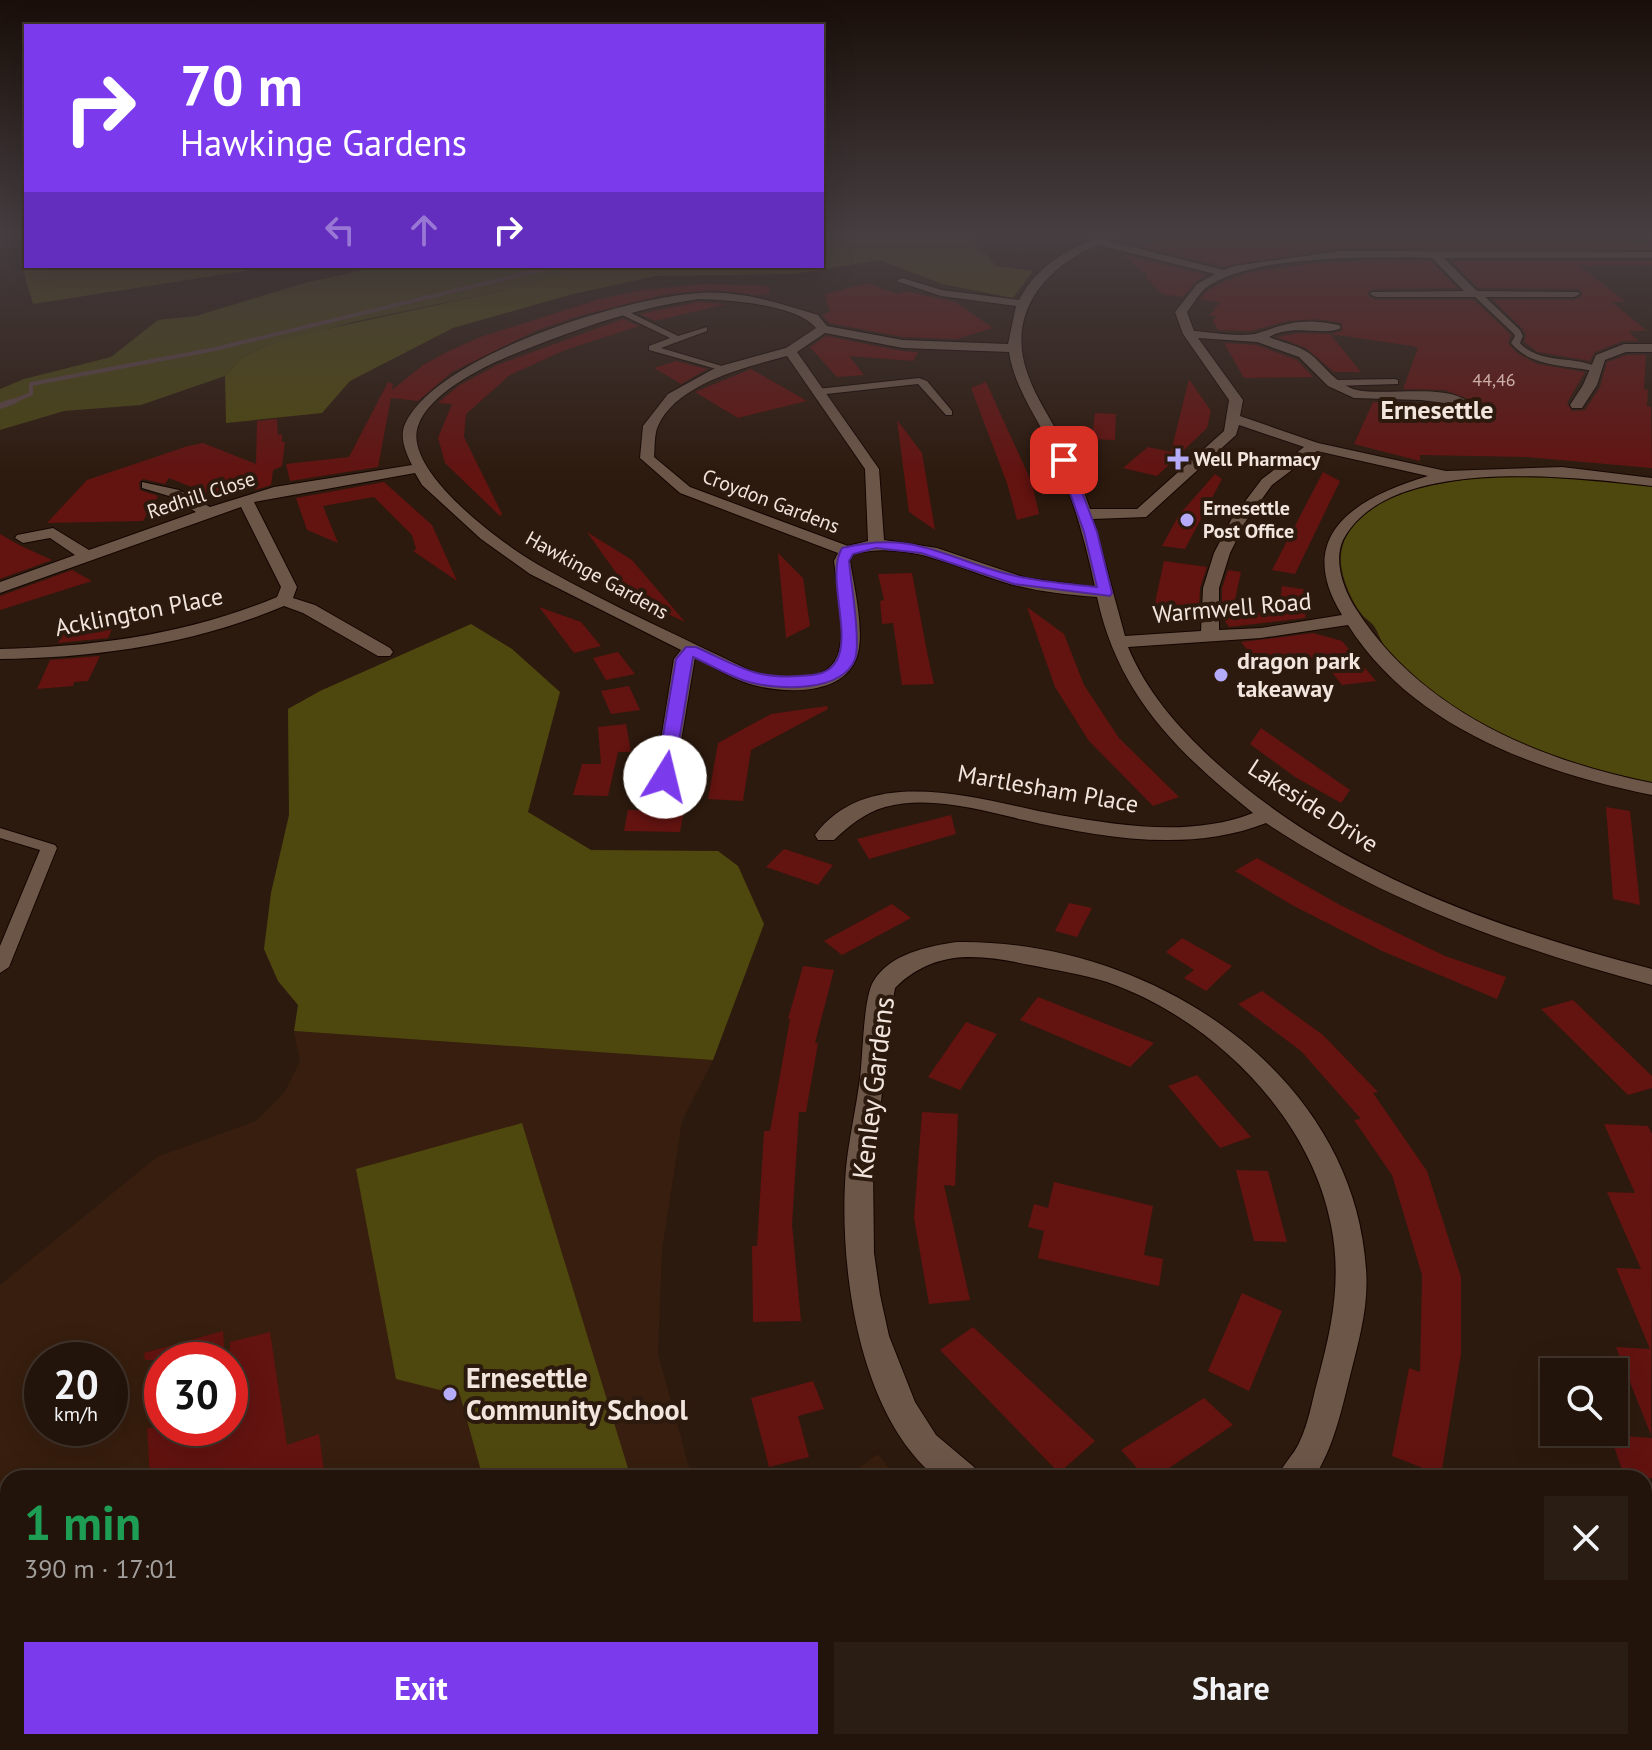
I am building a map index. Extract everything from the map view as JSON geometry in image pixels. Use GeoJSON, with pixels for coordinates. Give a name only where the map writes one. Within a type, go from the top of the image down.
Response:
{"type":"FeatureCollection","features":[{"type":"Feature","properties":{"kind":"street","name":"Hawkinge Gardens"},"geometry":{"type":"LineString","coordinates":[[607,315],[476,365],[437,391],[411,426],[411,449],[427,482],[487,536],[536,571],[691,650],[751,678],[778,684],[828,678],[840,670],[848,658],[842,561],[847,551]]}},
{"type":"Feature","properties":{"kind":"street","name":"Hawkinge Gardens"},"geometry":{"type":"LineString","coordinates":[[805,315],[814,318],[823,329],[903,344],[1015,348]]}},
{"type":"Feature","properties":{"kind":"street"},"geometry":{"type":"LineString","coordinates":[[1015,348],[1019,315]]}},
{"type":"Feature","properties":{"kind":"street"},"geometry":{"type":"LineString","coordinates":[[1085,514],[1141,514],[1231,432],[1236,400],[1189,334],[1182,315]]}},
{"type":"Feature","properties":{"kind":"street"},"geometry":{"type":"LineString","coordinates":[[1259,338],[1274,327],[1335,328]]}},
{"type":"Feature","properties":{"kind":"street","name":"Croydon Gardens"},"geometry":{"type":"LineString","coordinates":[[823,329],[790,351],[727,369],[673,397],[650,426],[647,458],[685,490],[847,551]]}},
{"type":"Feature","properties":{"kind":"street"},"geometry":{"type":"LineString","coordinates":[[1189,334],[1259,338],[1303,354],[1333,383],[1354,394],[1421,396],[1460,401]]}},
{"type":"Feature","properties":{"kind":"street","name":"Lakeside Drive"},"geometry":{"type":"LineString","coordinates":[[1015,348],[1024,382],[1064,460],[1085,514],[1117,642],[1136,681],[1171,728],[1222,778],[1269,814],[1349,863],[1443,908],[1541,945],[1652,977]]}},
{"type":"Feature","properties":{"kind":"street"},"geometry":{"type":"LineString","coordinates":[[1577,405],[1590,385],[1600,358],[1624,348],[1652,348]]}},
{"type":"Feature","properties":{"kind":"street","name":"Croydon Gardens"},"geometry":{"type":"LineString","coordinates":[[790,351],[872,469],[876,544]]}},
{"type":"Feature","properties":{"kind":"street"},"geometry":{"type":"LineString","coordinates":[[1235,419],[1314,446],[1446,475],[1562,471],[1652,482]]}},
{"type":"Feature","properties":{"kind":"street"},"geometry":{"type":"LineString","coordinates":[[1210,637],[1211,588],[1222,553],[1239,520],[1267,482],[1314,446]]}},
{"type":"Feature","properties":{"kind":"street","name":"Redhill Close"},"geometry":{"type":"LineString","coordinates":[[0,588],[245,500],[274,492],[422,468]]}},
{"type":"Feature","properties":{"kind":"street"},"geometry":{"type":"LineString","coordinates":[[1446,475],[1381,496],[1350,518],[1336,538],[1330,553],[1335,581],[1350,619],[1416,689],[1460,721],[1509,744],[1578,769],[1652,789]]}},
{"type":"Feature","properties":{"kind":"street"},"geometry":{"type":"LineString","coordinates":[[147,485],[174,493],[207,512]]}},
{"type":"Feature","properties":{"kind":"street"},"geometry":{"type":"LineString","coordinates":[[245,500],[289,587],[284,600],[309,609],[384,652]]}},
{"type":"Feature","properties":{"kind":"street"},"geometry":{"type":"LineString","coordinates":[[23,538],[53,533],[87,556]]}},
{"type":"Feature","properties":{"kind":"street"},"geometry":{"type":"LineString","coordinates":[[847,551],[876,544],[946,555],[1014,580],[1105,593]]}},
{"type":"Feature","properties":{"kind":"street","name":"Acklington Place"},"geometry":{"type":"LineString","coordinates":[[0,654],[49,654],[121,645],[241,617],[284,600]]}},
{"type":"Feature","properties":{"kind":"street","name":"Warmwell Road"},"geometry":{"type":"LineString","coordinates":[[1117,642],[1261,633],[1350,619]]}},
{"type":"Feature","properties":{"kind":"street"},"geometry":{"type":"LineString","coordinates":[[665,777],[683,659],[691,650]]}},
{"type":"Feature","properties":{"kind":"street","name":"Martlesham Place"},"geometry":{"type":"LineString","coordinates":[[826,835],[843,818],[864,807],[920,796],[946,797],[1058,821],[1141,832],[1227,829],[1269,814]]}},
{"type":"Feature","properties":{"kind":"street","name":"Kenley Gardens"},"geometry":{"type":"LineString","coordinates":[[952,1470],[926,1448],[900,1402],[876,1344],[863,1295],[858,1224],[863,1131],[872,1094],[883,985],[907,963],[939,951],[1017,953],[1118,977],[1213,1030],[1254,1066],[1301,1119],[1328,1167],[1342,1209],[1352,1285],[1339,1358],[1306,1470]]}},
{"type":"Feature","properties":{"kind":"lane"},"geometry":{"type":"LineString","coordinates":[[628,315],[678,339]]}},
{"type":"Feature","properties":{"kind":"lane"},"geometry":{"type":"LineString","coordinates":[[1498,315],[1517,332],[1519,336],[1515,343],[1519,350],[1536,357],[1594,368]]}},
{"type":"Feature","properties":{"kind":"lane"},"geometry":{"type":"LineString","coordinates":[[704,329],[652,348],[727,369]]}},
{"type":"Feature","properties":{"kind":"lane"},"geometry":{"type":"LineString","coordinates":[[817,392],[915,381],[924,383],[949,413]]}},
{"type":"Feature","properties":{"kind":"lane"},"geometry":{"type":"LineString","coordinates":[[1333,383],[1395,382]]}},
{"type":"Feature","properties":{"kind":"lane"},"geometry":{"type":"LineString","coordinates":[[0,833],[49,848],[0,967]]}},
{"type":"Feature","properties":{"kind":"shaded area"},"geometry":{"type":"Polygon","coordinates":[[[388,315],[265,346],[240,359],[225,376],[141,405],[64,411],[0,430],[0,389],[24,379],[111,357],[158,320],[196,316],[388,315]]]}},
{"type":"Feature","properties":{"kind":"shaded area"},"geometry":{"type":"Polygon","coordinates":[[[393,315],[500,315],[453,328],[350,381],[322,413],[226,423],[225,376],[240,359],[265,346],[393,315]]]}},
{"type":"Feature","properties":{"kind":"shaded area"},"geometry":{"type":"Polygon","coordinates":[[[1540,474],[1652,485],[1652,783],[1577,764],[1527,747],[1458,711],[1403,669],[1386,649],[1374,626],[1357,608],[1346,586],[1341,556],[1349,531],[1367,512],[1393,497],[1422,488],[1487,477],[1540,474]]]}},
{"type":"Feature","properties":{"kind":"shaded area"},"geometry":{"type":"Polygon","coordinates":[[[471,624],[512,649],[560,692],[528,812],[591,850],[718,851],[738,866],[764,924],[713,1060],[294,1031],[298,1005],[278,981],[264,949],[271,893],[289,815],[288,709],[320,691],[471,624]]]}},
{"type":"Feature","properties":{"kind":"shaded area","name":"Ernesettle Community School"},"geometry":{"type":"Polygon","coordinates":[[[294,1031],[713,1060],[682,1121],[662,1250],[658,1354],[690,1470],[0,1470],[0,1285],[157,1157],[256,1121],[284,1093],[300,1061],[294,1031]]]}},
{"type":"Feature","properties":{"kind":"shaded area"},"geometry":{"type":"Polygon","coordinates":[[[522,1123],[629,1470],[481,1470],[460,1395],[396,1379],[356,1169],[522,1123]]]}},
{"type":"Feature","properties":{"kind":"shaded area"},"geometry":{"type":"Polygon","coordinates":[[[878,1454],[891,1470],[856,1470],[878,1454]]]}},
{"type":"Feature","properties":{"kind":"building"},"geometry":{"type":"Polygon","coordinates":[[[551,315],[583,315],[535,331],[452,372],[418,401],[391,398],[378,467],[290,481],[286,464],[349,457],[388,382],[393,384],[392,390],[423,365],[480,337],[551,315]]]}},
{"type":"Feature","properties":{"kind":"building"},"geometry":{"type":"Polygon","coordinates":[[[641,315],[681,315],[655,321],[641,315]]]}},
{"type":"Feature","properties":{"kind":"building"},"geometry":{"type":"Polygon","coordinates":[[[822,315],[974,315],[993,328],[957,339],[903,337],[829,323],[822,315]]]}},
{"type":"Feature","properties":{"kind":"building"},"geometry":{"type":"Polygon","coordinates":[[[1210,315],[1490,315],[1511,335],[1508,343],[1517,353],[1537,364],[1585,372],[1567,403],[1572,411],[1585,410],[1600,387],[1607,362],[1627,355],[1646,355],[1644,389],[1648,390],[1647,406],[1651,407],[1652,468],[1526,457],[1420,455],[1420,461],[1354,444],[1373,402],[1384,402],[1394,414],[1398,402],[1460,408],[1470,400],[1445,390],[1403,389],[1418,348],[1330,334],[1342,331],[1342,323],[1316,319],[1288,321],[1251,331],[1218,330],[1213,321],[1216,316],[1210,315]]]}},
{"type":"Feature","properties":{"kind":"building"},"geometry":{"type":"Polygon","coordinates":[[[1508,315],[1627,315],[1647,331],[1628,331],[1639,341],[1623,341],[1595,352],[1590,361],[1538,352],[1524,342],[1526,335],[1508,315]]]}},
{"type":"Feature","properties":{"kind":"building"},"geometry":{"type":"Polygon","coordinates":[[[623,319],[639,326],[565,350],[510,375],[466,414],[464,437],[502,514],[500,516],[445,463],[438,438],[452,404],[438,403],[458,386],[497,365],[623,319]]]}},
{"type":"Feature","properties":{"kind":"building"},"geometry":{"type":"Polygon","coordinates":[[[1299,333],[1330,334],[1361,372],[1334,372],[1306,348],[1277,337],[1299,333]]]}},
{"type":"Feature","properties":{"kind":"building"},"geometry":{"type":"Polygon","coordinates":[[[826,336],[918,352],[913,361],[849,356],[864,375],[837,377],[810,347],[826,336]]]}},
{"type":"Feature","properties":{"kind":"building"},"geometry":{"type":"Polygon","coordinates":[[[1224,343],[1256,345],[1297,360],[1313,377],[1244,378],[1224,343]]]}},
{"type":"Feature","properties":{"kind":"building"},"geometry":{"type":"Polygon","coordinates":[[[676,361],[707,369],[681,384],[654,368],[676,361]]]}},
{"type":"Feature","properties":{"kind":"building"},"geometry":{"type":"Polygon","coordinates":[[[751,369],[807,401],[738,418],[695,392],[751,369]]]}},
{"type":"Feature","properties":{"kind":"building"},"geometry":{"type":"Polygon","coordinates":[[[1189,379],[1211,411],[1207,428],[1157,476],[1123,468],[1148,447],[1171,452],[1189,379]]]}},
{"type":"Feature","properties":{"kind":"building"},"geometry":{"type":"Polygon","coordinates":[[[986,382],[1032,483],[1039,514],[1017,520],[1007,483],[971,388],[986,382]]]}},
{"type":"Feature","properties":{"kind":"building"},"geometry":{"type":"Polygon","coordinates":[[[1095,413],[1116,414],[1115,440],[1092,439],[1095,413]]]}},
{"type":"Feature","properties":{"kind":"building"},"geometry":{"type":"Polygon","coordinates":[[[277,419],[278,435],[282,434],[282,442],[285,442],[282,466],[273,470],[271,485],[255,490],[256,478],[214,496],[169,478],[165,484],[143,479],[139,482],[140,490],[158,496],[143,521],[47,523],[87,480],[188,446],[203,443],[256,464],[257,421],[277,419]]]}},
{"type":"Feature","properties":{"kind":"building"},"geometry":{"type":"Polygon","coordinates":[[[897,420],[922,453],[935,530],[909,512],[897,420]]]}},
{"type":"Feature","properties":{"kind":"building"},"geometry":{"type":"Polygon","coordinates":[[[1323,472],[1340,481],[1295,574],[1272,570],[1323,472]]]}},
{"type":"Feature","properties":{"kind":"building"},"geometry":{"type":"Polygon","coordinates":[[[1215,474],[1222,479],[1185,549],[1162,546],[1179,515],[1215,474]]]}},
{"type":"Feature","properties":{"kind":"building"},"geometry":{"type":"Polygon","coordinates":[[[384,482],[432,525],[457,581],[413,551],[416,549],[412,535],[374,497],[323,506],[338,543],[307,530],[296,498],[384,482]]]}},
{"type":"Feature","properties":{"kind":"building"},"geometry":{"type":"Polygon","coordinates":[[[587,532],[632,560],[685,622],[634,598],[587,532]]]}},
{"type":"Feature","properties":{"kind":"building"},"geometry":{"type":"Polygon","coordinates":[[[0,534],[21,546],[52,560],[0,579],[0,534]]]}},
{"type":"Feature","properties":{"kind":"building"},"geometry":{"type":"Polygon","coordinates":[[[778,553],[803,578],[810,626],[786,638],[778,553]]]}},
{"type":"Feature","properties":{"kind":"building"},"geometry":{"type":"Polygon","coordinates":[[[1164,561],[1207,567],[1200,588],[1199,610],[1179,610],[1177,621],[1152,617],[1164,561]]]}},
{"type":"Feature","properties":{"kind":"building"},"geometry":{"type":"Polygon","coordinates":[[[72,570],[92,581],[0,610],[0,596],[72,570]]]}},
{"type":"Feature","properties":{"kind":"building"},"geometry":{"type":"Polygon","coordinates":[[[1228,570],[1241,572],[1233,609],[1278,615],[1282,586],[1309,590],[1305,618],[1229,627],[1222,617],[1222,588],[1228,570]]]}},
{"type":"Feature","properties":{"kind":"building"},"geometry":{"type":"Polygon","coordinates":[[[912,573],[934,684],[902,685],[893,623],[882,624],[880,601],[884,600],[878,574],[912,573]]]}},
{"type":"Feature","properties":{"kind":"building"},"geometry":{"type":"Polygon","coordinates":[[[539,607],[581,622],[601,646],[574,653],[539,607]]]}},
{"type":"Feature","properties":{"kind":"building"},"geometry":{"type":"Polygon","coordinates":[[[1027,607],[1064,634],[1084,685],[1119,738],[1179,797],[1153,806],[1089,741],[1055,687],[1027,607]]]}},
{"type":"Feature","properties":{"kind":"building"},"geometry":{"type":"Polygon","coordinates":[[[117,617],[108,638],[58,643],[68,621],[117,617]]]}},
{"type":"Feature","properties":{"kind":"building"},"geometry":{"type":"Polygon","coordinates":[[[1313,633],[1342,641],[1376,681],[1342,685],[1323,661],[1307,657],[1257,662],[1241,642],[1313,633]]]}},
{"type":"Feature","properties":{"kind":"building"},"geometry":{"type":"Polygon","coordinates":[[[618,652],[635,674],[606,680],[593,658],[618,652]]]}},
{"type":"Feature","properties":{"kind":"building"},"geometry":{"type":"Polygon","coordinates":[[[100,656],[88,681],[74,682],[73,686],[37,689],[50,660],[100,656]]]}},
{"type":"Feature","properties":{"kind":"building"},"geometry":{"type":"Polygon","coordinates":[[[629,686],[640,710],[611,714],[601,691],[629,686]]]}},
{"type":"Feature","properties":{"kind":"building"},"geometry":{"type":"Polygon","coordinates":[[[827,706],[828,709],[751,750],[743,801],[708,799],[718,743],[771,714],[827,706]]]}},
{"type":"Feature","properties":{"kind":"building"},"geometry":{"type":"Polygon","coordinates":[[[626,724],[631,752],[618,752],[608,796],[573,795],[582,764],[601,764],[598,727],[626,724]]]}},
{"type":"Feature","properties":{"kind":"building"},"geometry":{"type":"Polygon","coordinates":[[[1261,728],[1350,790],[1341,803],[1295,777],[1250,744],[1261,728]]]}},
{"type":"Feature","properties":{"kind":"building"},"geometry":{"type":"Polygon","coordinates":[[[1606,807],[1630,811],[1640,905],[1613,899],[1606,807]]]}},
{"type":"Feature","properties":{"kind":"building"},"geometry":{"type":"Polygon","coordinates":[[[628,810],[684,810],[680,832],[624,831],[628,810]]]}},
{"type":"Feature","properties":{"kind":"building"},"geometry":{"type":"Polygon","coordinates":[[[951,815],[956,834],[869,859],[857,839],[951,815]]]}},
{"type":"Feature","properties":{"kind":"building"},"geometry":{"type":"Polygon","coordinates":[[[784,849],[833,865],[818,885],[766,867],[784,849]]]}},
{"type":"Feature","properties":{"kind":"building"},"geometry":{"type":"Polygon","coordinates":[[[1257,858],[1340,905],[1445,956],[1506,977],[1497,999],[1382,951],[1292,905],[1235,871],[1257,858]]]}},
{"type":"Feature","properties":{"kind":"building"},"geometry":{"type":"Polygon","coordinates":[[[1069,903],[1092,908],[1077,937],[1055,931],[1069,903]]]}},
{"type":"Feature","properties":{"kind":"building"},"geometry":{"type":"Polygon","coordinates":[[[892,904],[911,918],[842,955],[824,941],[892,904]]]}},
{"type":"Feature","properties":{"kind":"building"},"geometry":{"type":"Polygon","coordinates":[[[1182,938],[1232,966],[1206,991],[1184,978],[1194,970],[1166,952],[1182,938]]]}},
{"type":"Feature","properties":{"kind":"building"},"geometry":{"type":"Polygon","coordinates":[[[803,966],[834,970],[815,1043],[818,1043],[806,1112],[799,1112],[792,1224],[801,1321],[753,1322],[752,1246],[757,1246],[764,1131],[770,1131],[788,1019],[803,966]]]}},
{"type":"Feature","properties":{"kind":"building"},"geometry":{"type":"Polygon","coordinates":[[[1262,991],[1323,1035],[1378,1092],[1373,1093],[1427,1171],[1461,1277],[1461,1354],[1442,1470],[1428,1470],[1392,1456],[1409,1368],[1420,1372],[1422,1275],[1392,1175],[1354,1120],[1361,1119],[1301,1051],[1238,1004],[1262,991]]]}},
{"type":"Feature","properties":{"kind":"building"},"geometry":{"type":"Polygon","coordinates":[[[1038,997],[1154,1043],[1130,1067],[1020,1020],[1038,997]]]}},
{"type":"Feature","properties":{"kind":"building"},"geometry":{"type":"Polygon","coordinates":[[[1573,1000],[1652,1076],[1652,1088],[1628,1095],[1541,1009],[1573,1000]]]}},
{"type":"Feature","properties":{"kind":"building"},"geometry":{"type":"Polygon","coordinates":[[[966,1022],[997,1034],[960,1090],[928,1077],[966,1022]]]}},
{"type":"Feature","properties":{"kind":"building"},"geometry":{"type":"Polygon","coordinates":[[[1197,1075],[1251,1137],[1220,1148],[1168,1086],[1197,1075]]]}},
{"type":"Feature","properties":{"kind":"building"},"geometry":{"type":"Polygon","coordinates":[[[922,1112],[958,1114],[955,1186],[944,1185],[970,1300],[929,1304],[914,1218],[922,1112]]]}},
{"type":"Feature","properties":{"kind":"building"},"geometry":{"type":"Polygon","coordinates":[[[1604,1124],[1648,1126],[1652,1134],[1651,1435],[1628,1377],[1628,1358],[1620,1358],[1616,1347],[1650,1349],[1616,1268],[1641,1269],[1607,1192],[1635,1193],[1604,1124]]]}},
{"type":"Feature","properties":{"kind":"building"},"geometry":{"type":"Polygon","coordinates":[[[1236,1170],[1268,1171],[1287,1242],[1254,1241],[1236,1170]]]}},
{"type":"Feature","properties":{"kind":"building"},"geometry":{"type":"Polygon","coordinates":[[[1054,1182],[1153,1206],[1144,1255],[1163,1259],[1159,1286],[1038,1258],[1044,1231],[1028,1227],[1034,1204],[1048,1208],[1054,1182]]]}},
{"type":"Feature","properties":{"kind":"building"},"geometry":{"type":"Polygon","coordinates":[[[1242,1293],[1282,1311],[1249,1391],[1208,1371],[1242,1293]]]}},
{"type":"Feature","properties":{"kind":"building"},"geometry":{"type":"Polygon","coordinates":[[[973,1327],[1095,1441],[1062,1470],[1056,1470],[940,1350],[973,1327]]]}},
{"type":"Feature","properties":{"kind":"building"},"geometry":{"type":"Polygon","coordinates":[[[223,1331],[224,1342],[184,1342],[223,1331]]]}},
{"type":"Feature","properties":{"kind":"building"},"geometry":{"type":"Polygon","coordinates":[[[270,1332],[287,1445],[319,1434],[324,1470],[150,1470],[148,1446],[248,1446],[248,1342],[230,1342],[270,1332]]]}},
{"type":"Feature","properties":{"kind":"building"},"geometry":{"type":"Polygon","coordinates":[[[813,1381],[824,1409],[798,1416],[809,1457],[769,1467],[751,1398],[813,1381]]]}},
{"type":"Feature","properties":{"kind":"building"},"geometry":{"type":"Polygon","coordinates":[[[1204,1398],[1233,1425],[1166,1470],[1139,1470],[1121,1450],[1204,1398]]]}},
{"type":"Feature","properties":{"kind":"building"},"geometry":{"type":"Polygon","coordinates":[[[1628,1436],[1652,1438],[1652,1470],[1622,1470],[1614,1446],[1628,1446],[1628,1436]]]}},
{"type":"Feature","properties":{"kind":"waterway"},"geometry":{"type":"LineString","coordinates":[[13,401],[31,394],[31,384],[215,349],[356,315]]}},
{"type":"Feature","properties":{"kind":"waterway"},"geometry":{"type":"LineString","coordinates":[[0,406],[13,401]]}},
{"type":"Feature","properties":{"kind":"waterway"},"geometry":{"type":"LineString","coordinates":[[9,403],[13,401]]}},
{"type":"Feature","properties":{"kind":"place","name":"Well Pharmacy"},"geometry":{"type":"Point","coordinates":[1178,459]}},
{"type":"Feature","properties":{"kind":"place","name":"Ernesettle Post Office"},"geometry":{"type":"Point","coordinates":[1187,520]}},
{"type":"Feature","properties":{"kind":"place","name":"dragon park takeaway"},"geometry":{"type":"Point","coordinates":[1221,675]}},
{"type":"Feature","properties":{"kind":"place","name":"Ernesettle Community School"},"geometry":{"type":"Point","coordinates":[450,1394]}},
{"type":"Feature","properties":{"kind":"district","name":"Ernesettle"},"geometry":{"type":"Point","coordinates":[1437,410]}},
{"type":"Feature","properties":{"kind":"route"},"geometry":{"type":"LineString","coordinates":[[665,777],[683,659],[691,650],[751,678],[778,684],[828,678],[840,670],[848,658],[849,642],[842,561],[847,551],[876,544],[923,549],[1014,580],[1105,593],[1090,532],[1064,460]]}}]}
